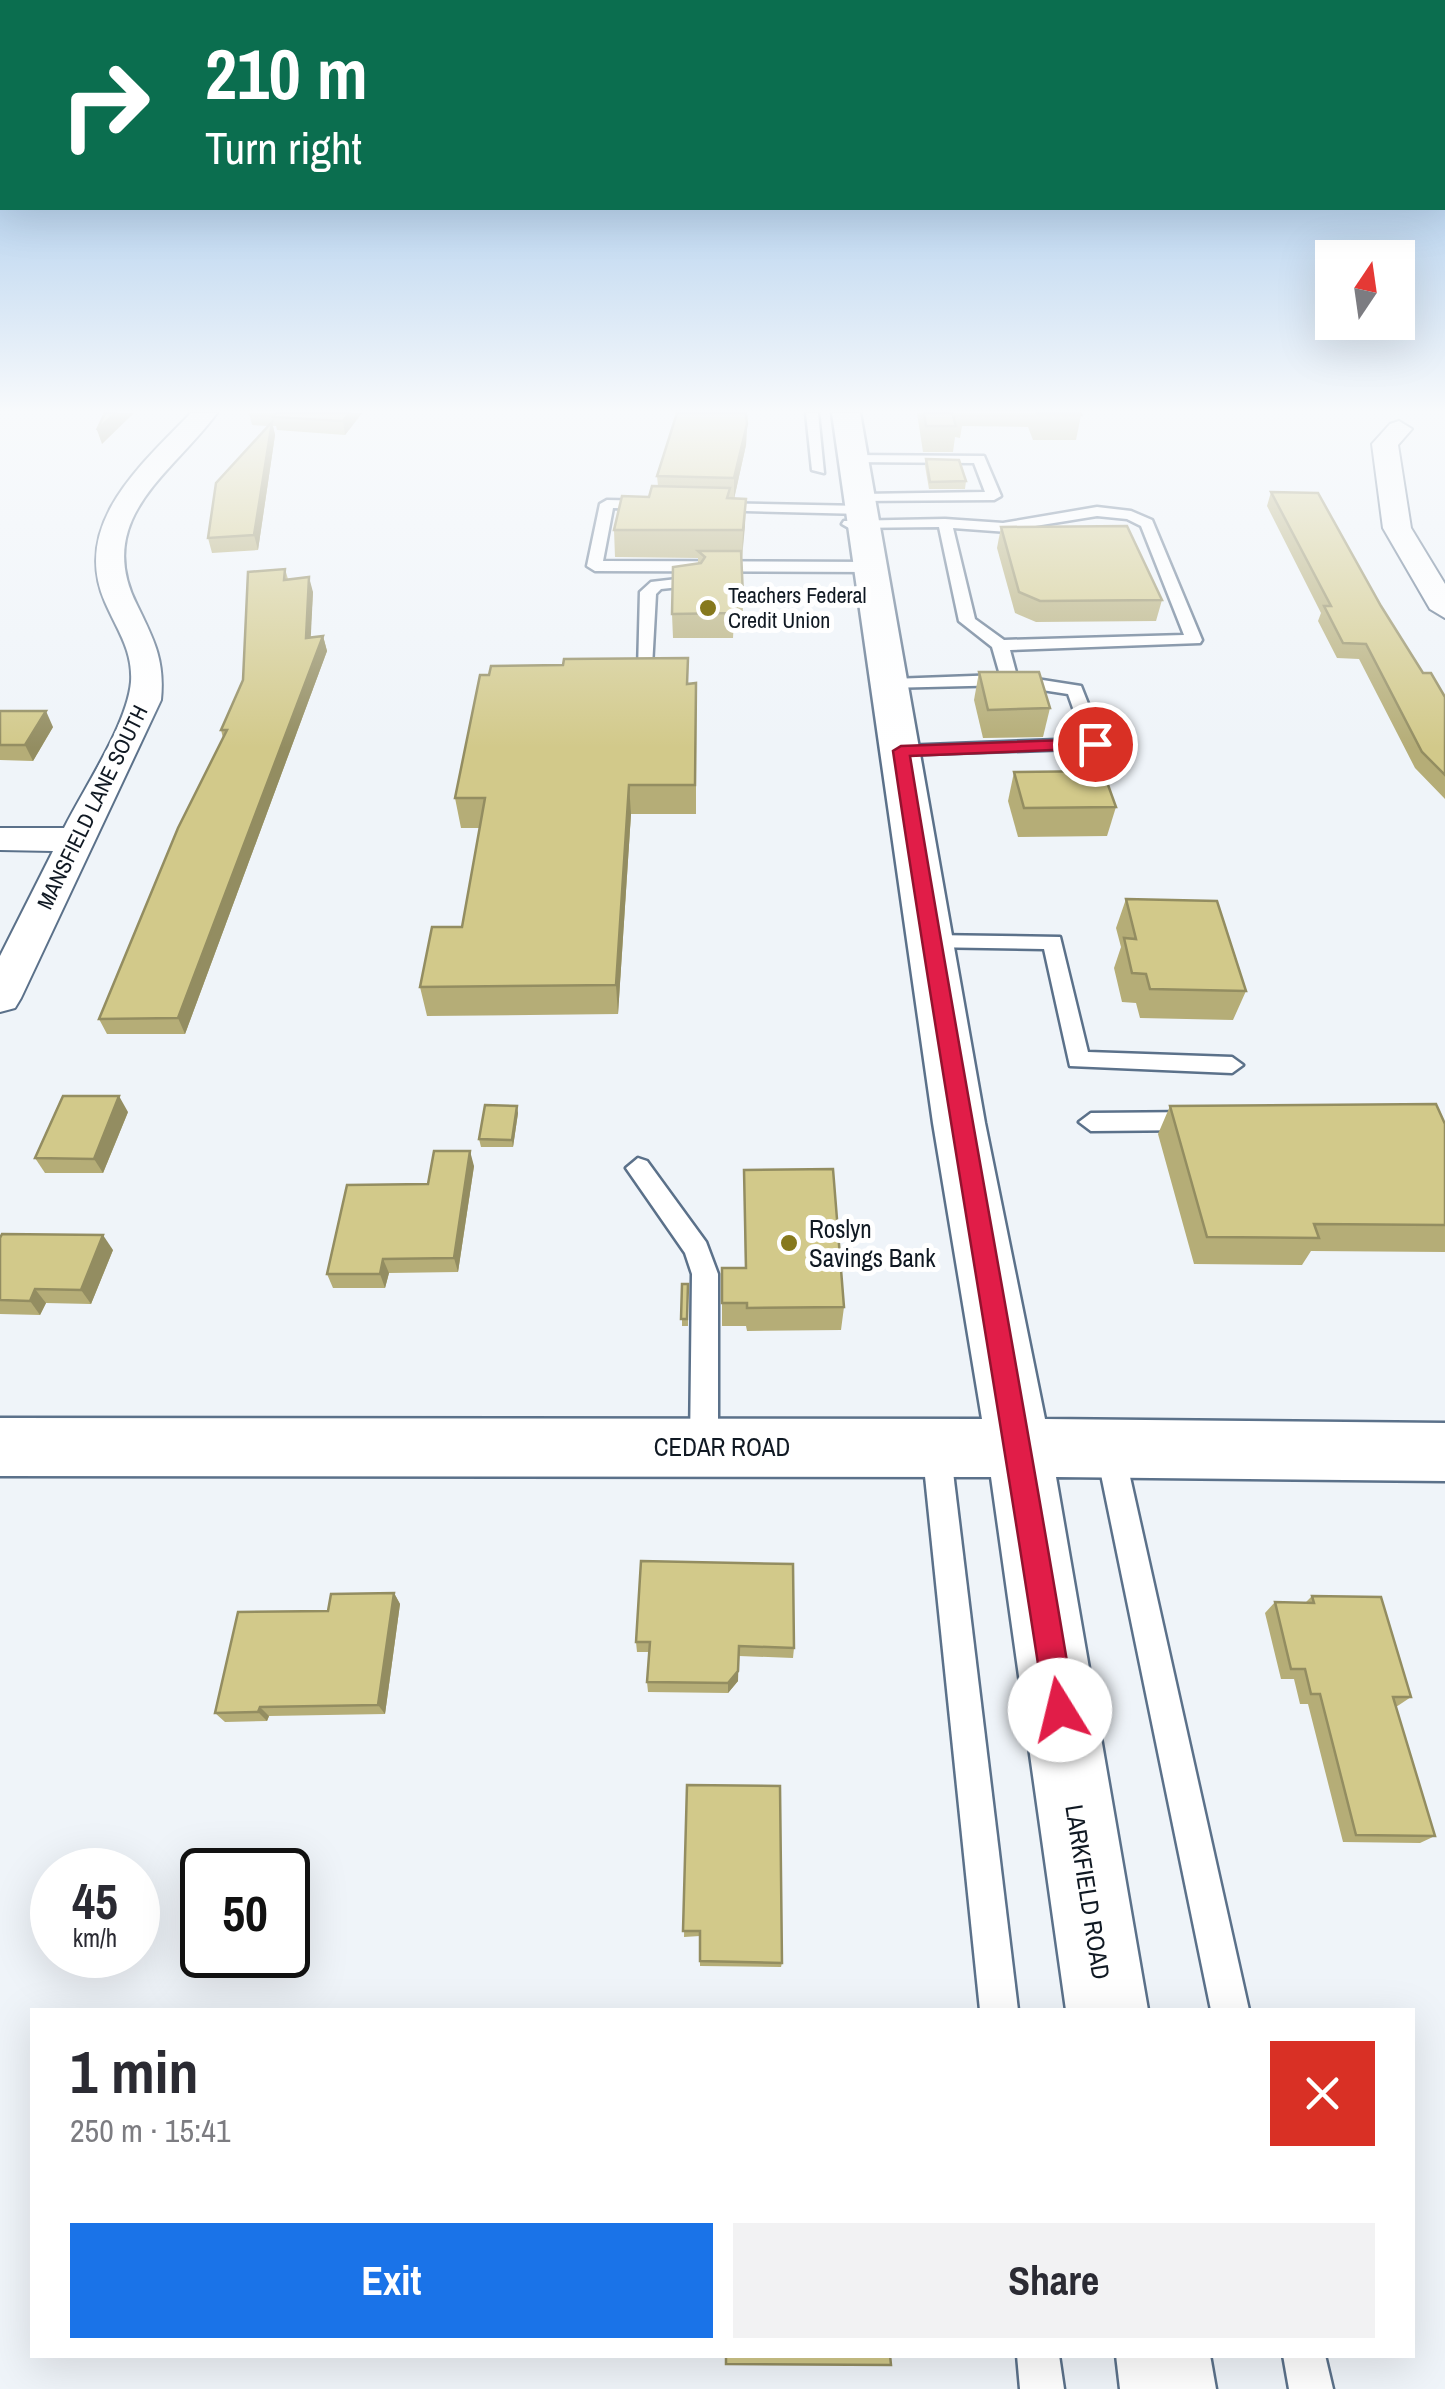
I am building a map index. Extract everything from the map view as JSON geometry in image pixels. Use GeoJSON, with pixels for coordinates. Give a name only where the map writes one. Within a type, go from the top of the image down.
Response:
{"type":"FeatureCollection","features":[{"type":"Feature","properties":{"kind":"main road","name":"LARKFIELD ROAD"},"geometry":{"type":"LineString","coordinates":[[865,524],[965,1158],[1019,1448],[1106,2008]]}},
{"type":"Feature","properties":{"kind":"main road","name":"CEDAR ROAD"},"geometry":{"type":"LineString","coordinates":[[0,1447],[936,1447],[1445,1452]]}},
{"type":"Feature","properties":{"kind":"main road"},"geometry":{"type":"LineString","coordinates":[[1163,2358],[1168,2389]]}},
{"type":"Feature","properties":{"kind":"street","name":"MANSFIELD LANE SOUTH"},"geometry":{"type":"LineString","coordinates":[[0,998],[138,717],[150,668],[144,638],[120,603],[107,570],[107,542],[115,524]]}},
{"type":"Feature","properties":{"kind":"street"},"geometry":{"type":"LineString","coordinates":[[1396,524],[1445,609]]}},
{"type":"Feature","properties":{"kind":"street"},"geometry":{"type":"LineString","coordinates":[[0,839],[77,840]]}},
{"type":"Feature","properties":{"kind":"lane"},"geometry":{"type":"LineString","coordinates":[[603,524],[595,566],[873,567]]}},
{"type":"Feature","properties":{"kind":"lane"},"geometry":{"type":"LineString","coordinates":[[945,524],[967,621],[1000,644],[1194,640],[1146,524]]}},
{"type":"Feature","properties":{"kind":"lane"},"geometry":{"type":"LineString","coordinates":[[960,524],[1008,526],[1058,536]]}},
{"type":"Feature","properties":{"kind":"lane"},"geometry":{"type":"LineString","coordinates":[[1008,526],[1018,524]]}},
{"type":"Feature","properties":{"kind":"lane"},"geometry":{"type":"LineString","coordinates":[[1134,537],[1152,537]]}},
{"type":"Feature","properties":{"kind":"lane"},"geometry":{"type":"LineString","coordinates":[[644,667],[648,592],[657,584],[794,582]]}},
{"type":"Feature","properties":{"kind":"lane"},"geometry":{"type":"LineString","coordinates":[[1000,644],[1010,680]]}},
{"type":"Feature","properties":{"kind":"lane"},"geometry":{"type":"LineString","coordinates":[[892,684],[1010,680],[1074,690],[1095,744],[901,751]]}},
{"type":"Feature","properties":{"kind":"lane"},"geometry":{"type":"LineString","coordinates":[[931,942],[1053,942],[1078,1060],[1232,1065]]}},
{"type":"Feature","properties":{"kind":"lane"},"geometry":{"type":"LineString","coordinates":[[1091,1122],[1227,1121]]}},
{"type":"Feature","properties":{"kind":"lane"},"geometry":{"type":"LineString","coordinates":[[638,1168],[697,1249],[705,1274],[704,1447]]}},
{"type":"Feature","properties":{"kind":"lane"},"geometry":{"type":"LineString","coordinates":[[936,1447],[999,2008]]}},
{"type":"Feature","properties":{"kind":"lane"},"geometry":{"type":"LineString","coordinates":[[1110,1450],[1230,2008]]}},
{"type":"Feature","properties":{"kind":"lane"},"geometry":{"type":"LineString","coordinates":[[1038,2358],[1042,2389]]}},
{"type":"Feature","properties":{"kind":"lane"},"geometry":{"type":"LineString","coordinates":[[1305,2358],[1311,2389]]}},
{"type":"Feature","properties":{"kind":"building"},"geometry":{"type":"Polygon","coordinates":[[[210,524],[256,524],[254,535],[208,538],[210,524]]]}},
{"type":"Feature","properties":{"kind":"building"},"geometry":{"type":"Polygon","coordinates":[[[615,524],[744,524],[743,530],[614,530],[615,524]]]}},
{"type":"Feature","properties":{"kind":"building"},"geometry":{"type":"Polygon","coordinates":[[[1288,524],[1336,524],[1423,673],[1431,673],[1445,697],[1445,775],[1422,752],[1366,644],[1343,643],[1324,606],[1331,606],[1288,524]]]}},
{"type":"Feature","properties":{"kind":"building"},"geometry":{"type":"Polygon","coordinates":[[[1127,526],[1162,600],[1040,601],[1019,592],[1001,527],[1127,526]]]}},
{"type":"Feature","properties":{"kind":"building"},"geometry":{"type":"Polygon","coordinates":[[[698,551],[741,551],[743,596],[733,596],[734,613],[672,614],[673,567],[701,563],[705,557],[698,551]]]}},
{"type":"Feature","properties":{"kind":"building"},"geometry":{"type":"Polygon","coordinates":[[[285,569],[284,580],[309,577],[306,638],[323,636],[178,1018],[99,1019],[178,828],[227,730],[221,730],[243,680],[248,572],[285,569]]]}},
{"type":"Feature","properties":{"kind":"building"},"geometry":{"type":"Polygon","coordinates":[[[688,658],[687,684],[696,683],[695,785],[629,785],[616,985],[420,987],[432,927],[462,927],[485,798],[455,798],[480,675],[489,675],[491,666],[563,665],[564,659],[688,658]]]}},
{"type":"Feature","properties":{"kind":"building"},"geometry":{"type":"Polygon","coordinates":[[[979,672],[1039,672],[1050,708],[988,710],[979,672]]]}},
{"type":"Feature","properties":{"kind":"building"},"geometry":{"type":"Polygon","coordinates":[[[0,711],[46,711],[25,745],[0,745],[0,711]]]}},
{"type":"Feature","properties":{"kind":"building"},"geometry":{"type":"Polygon","coordinates":[[[1103,771],[1116,807],[1024,808],[1014,772],[1103,771]]]}},
{"type":"Feature","properties":{"kind":"building"},"geometry":{"type":"Polygon","coordinates":[[[1126,899],[1217,901],[1246,991],[1150,989],[1146,974],[1132,973],[1124,938],[1136,939],[1126,899]]]}},
{"type":"Feature","properties":{"kind":"building"},"geometry":{"type":"Polygon","coordinates":[[[63,1096],[119,1096],[94,1159],[35,1158],[63,1096]]]}},
{"type":"Feature","properties":{"kind":"building"},"geometry":{"type":"Polygon","coordinates":[[[1436,1104],[1445,1124],[1445,1225],[1314,1224],[1319,1238],[1207,1237],[1170,1106],[1436,1104]]]}},
{"type":"Feature","properties":{"kind":"building"},"geometry":{"type":"Polygon","coordinates":[[[485,1105],[517,1106],[512,1140],[479,1139],[485,1105]]]}},
{"type":"Feature","properties":{"kind":"building"},"geometry":{"type":"Polygon","coordinates":[[[434,1151],[470,1151],[454,1258],[383,1259],[380,1274],[327,1274],[347,1185],[428,1184],[434,1151]]]}},
{"type":"Feature","properties":{"kind":"building","name":"Roslyn Savings Bank"},"geometry":{"type":"Polygon","coordinates":[[[833,1169],[844,1307],[747,1308],[747,1303],[722,1303],[722,1268],[746,1268],[744,1170],[833,1169]]]}},
{"type":"Feature","properties":{"kind":"building"},"geometry":{"type":"Polygon","coordinates":[[[2,1234],[103,1235],[81,1290],[35,1289],[30,1301],[0,1300],[2,1234]]]}},
{"type":"Feature","properties":{"kind":"building"},"geometry":{"type":"Polygon","coordinates":[[[682,1284],[688,1284],[687,1319],[681,1319],[682,1284]]]}},
{"type":"Feature","properties":{"kind":"building"},"geometry":{"type":"Polygon","coordinates":[[[641,1561],[793,1564],[794,1648],[739,1646],[738,1671],[728,1683],[647,1682],[650,1642],[636,1642],[641,1561]]]}},
{"type":"Feature","properties":{"kind":"building"},"geometry":{"type":"Polygon","coordinates":[[[394,1593],[378,1705],[260,1707],[258,1712],[215,1713],[238,1612],[328,1611],[331,1594],[394,1593]]]}},
{"type":"Feature","properties":{"kind":"building"},"geometry":{"type":"Polygon","coordinates":[[[1312,1596],[1381,1597],[1411,1697],[1393,1697],[1435,1836],[1356,1835],[1320,1694],[1311,1694],[1305,1669],[1291,1669],[1275,1602],[1314,1603],[1312,1596]]]}},
{"type":"Feature","properties":{"kind":"building"},"geometry":{"type":"Polygon","coordinates":[[[687,1785],[780,1786],[782,1963],[700,1961],[700,1931],[683,1931],[687,1785]]]}},
{"type":"Feature","properties":{"kind":"building"},"geometry":{"type":"Polygon","coordinates":[[[726,2358],[890,2358],[891,2365],[726,2364],[726,2358]]]}},
{"type":"Feature","properties":{"kind":"place","name":"Teachers Federal Credit Union"},"geometry":{"type":"Point","coordinates":[708,608]}},
{"type":"Feature","properties":{"kind":"place","name":"Roslyn Savings Bank"},"geometry":{"type":"Point","coordinates":[789,1243]}},
{"type":"Feature","properties":{"kind":"route"},"geometry":{"type":"LineString","coordinates":[[1060,1710],[1019,1448],[959,1123],[901,751],[1095,744]]}}]}
